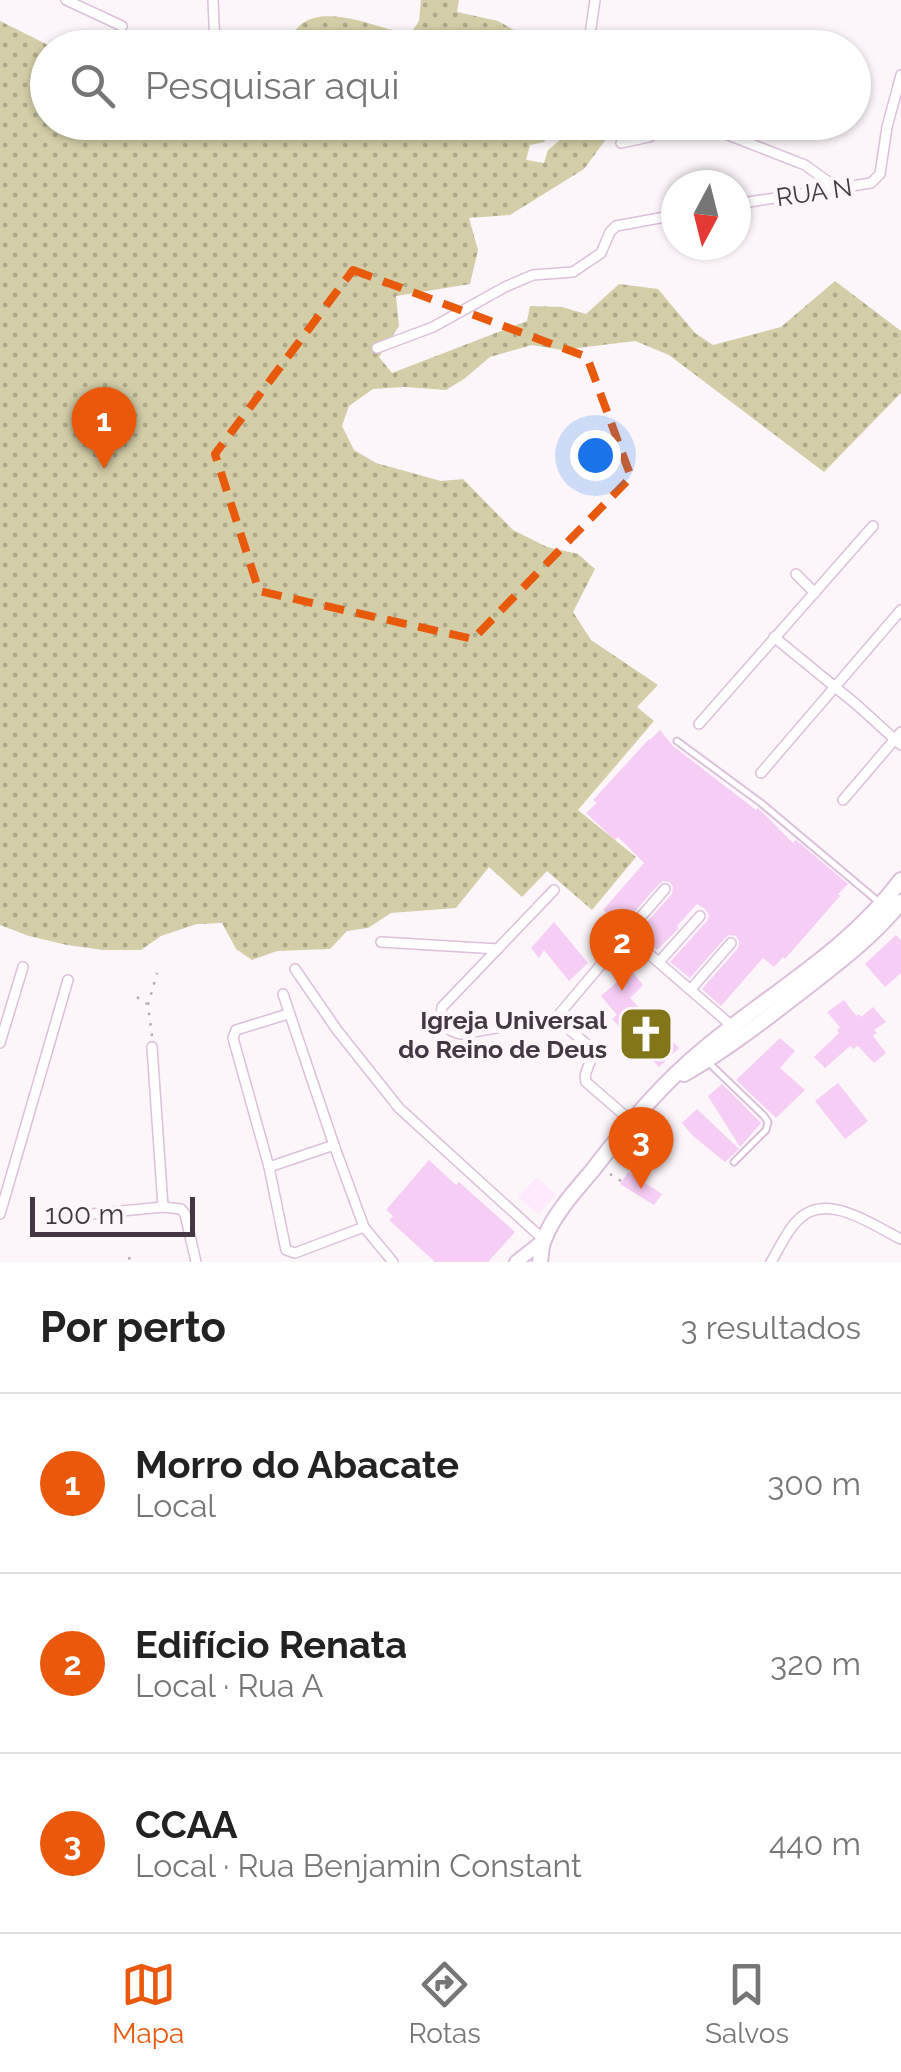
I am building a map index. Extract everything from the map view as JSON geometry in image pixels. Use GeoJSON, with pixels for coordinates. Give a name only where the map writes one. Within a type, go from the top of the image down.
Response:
{"type":"FeatureCollection","features":[{"type":"Feature","properties":{"kind":"main road"},"geometry":{"type":"LineString","coordinates":[[540,1262],[544,1240],[555,1220],[631,1121],[666,1083],[816,980],[874,932],[894,911],[901,880]]}},
{"type":"Feature","properties":{"kind":"main road"},"geometry":{"type":"LineString","coordinates":[[703,1057],[732,1026],[854,934],[894,911]]}},
{"type":"Feature","properties":{"kind":"main road"},"geometry":{"type":"LineString","coordinates":[[517,1260],[544,1240]]}},
{"type":"Feature","properties":{"kind":"street"},"geometry":{"type":"LineString","coordinates":[[66,0],[122,26]]}},
{"type":"Feature","properties":{"kind":"street"},"geometry":{"type":"LineString","coordinates":[[213,0],[214,30]]}},
{"type":"Feature","properties":{"kind":"street"},"geometry":{"type":"LineString","coordinates":[[591,30],[595,0]]}},
{"type":"Feature","properties":{"kind":"street","name":"RUA N"},"geometry":{"type":"LineString","coordinates":[[751,201],[871,183],[880,174],[886,128],[901,75]]}},
{"type":"Feature","properties":{"kind":"street"},"geometry":{"type":"LineString","coordinates":[[621,143],[635,140]]}},
{"type":"Feature","properties":{"kind":"street"},"geometry":{"type":"LineString","coordinates":[[741,140],[805,165],[837,188]]}},
{"type":"Feature","properties":{"kind":"street"},"geometry":{"type":"LineString","coordinates":[[377,348],[433,327],[534,275],[572,272],[601,253],[616,226],[661,218]]}},
{"type":"Feature","properties":{"kind":"street"},"geometry":{"type":"LineString","coordinates":[[699,724],[873,526]]}},
{"type":"Feature","properties":{"kind":"street"},"geometry":{"type":"LineString","coordinates":[[796,574],[815,593]]}},
{"type":"Feature","properties":{"kind":"street"},"geometry":{"type":"LineString","coordinates":[[761,773],[901,610]]}},
{"type":"Feature","properties":{"kind":"street"},"geometry":{"type":"LineString","coordinates":[[774,637],[899,739],[843,800]]}},
{"type":"Feature","properties":{"kind":"street"},"geometry":{"type":"LineString","coordinates":[[666,889],[626,934],[732,1026]]}},
{"type":"Feature","properties":{"kind":"street"},"geometry":{"type":"LineString","coordinates":[[554,890],[442,1007],[444,1026],[450,1032],[462,1034],[556,1018],[621,941]]}},
{"type":"Feature","properties":{"kind":"street"},"geometry":{"type":"LineString","coordinates":[[660,962],[700,916]]}},
{"type":"Feature","properties":{"kind":"street"},"geometry":{"type":"LineString","coordinates":[[381,942],[498,949]]}},
{"type":"Feature","properties":{"kind":"street"},"geometry":{"type":"LineString","coordinates":[[691,989],[731,943]]}},
{"type":"Feature","properties":{"kind":"street"},"geometry":{"type":"LineString","coordinates":[[0,1043],[23,966]]}},
{"type":"Feature","properties":{"kind":"street"},"geometry":{"type":"LineString","coordinates":[[295,968],[336,1030],[399,1108],[544,1240]]}},
{"type":"Feature","properties":{"kind":"street"},"geometry":{"type":"LineString","coordinates":[[0,1214],[68,980]]}},
{"type":"Feature","properties":{"kind":"street"},"geometry":{"type":"LineString","coordinates":[[283,994],[364,1227],[393,1262]]}},
{"type":"Feature","properties":{"kind":"street"},"geometry":{"type":"LineString","coordinates":[[288,1014],[236,1030],[233,1038],[269,1167],[284,1243],[288,1252],[295,1253],[364,1227]]}},
{"type":"Feature","properties":{"kind":"street"},"geometry":{"type":"LineString","coordinates":[[556,1018],[592,1049],[584,1074],[586,1082],[631,1121]]}},
{"type":"Feature","properties":{"kind":"street"},"geometry":{"type":"LineString","coordinates":[[152,1048],[163,1207]]}},
{"type":"Feature","properties":{"kind":"street"},"geometry":{"type":"LineString","coordinates":[[269,1167],[334,1145]]}},
{"type":"Feature","properties":{"kind":"street"},"geometry":{"type":"LineString","coordinates":[[771,1262],[796,1222],[807,1212],[820,1208],[845,1212],[901,1239]]}},
{"type":"Feature","properties":{"kind":"street"},"geometry":{"type":"LineString","coordinates":[[91,1214],[181,1209],[196,1262]]}},
{"type":"Feature","properties":{"kind":"lane"},"geometry":{"type":"LineString","coordinates":[[677,741],[894,911]]}},
{"type":"Feature","properties":{"kind":"lane"},"geometry":{"type":"LineString","coordinates":[[703,1057],[768,1122],[766,1130],[734,1162]]}},
{"type":"Feature","properties":{"kind":"path"},"geometry":{"type":"LineString","coordinates":[[152,1048],[148,1005],[157,973]]}},
{"type":"Feature","properties":{"kind":"path"},"geometry":{"type":"LineString","coordinates":[[137,997],[148,1005]]}},
{"type":"Feature","properties":{"kind":"path"},"geometry":{"type":"LineString","coordinates":[[610,1174],[622,1182]]}},
{"type":"Feature","properties":{"kind":"highlighted area"},"geometry":{"type":"Polygon","coordinates":[[[353,270],[587,357],[631,477],[473,639],[259,591],[215,454],[353,270]]]}},
{"type":"Feature","properties":{"kind":"shaded area"},"geometry":{"type":"Polygon","coordinates":[[[421,0],[459,0],[457,12],[498,21],[514,30],[413,30],[419,21],[421,0]]]}},
{"type":"Feature","properties":{"kind":"shaded area"},"geometry":{"type":"Polygon","coordinates":[[[329,16],[391,30],[296,30],[303,23],[329,16]]]}},
{"type":"Feature","properties":{"kind":"shaded area"},"geometry":{"type":"Polygon","coordinates":[[[0,21],[30,36],[30,140],[544,140],[530,145],[526,160],[544,163],[548,150],[560,140],[606,140],[584,169],[510,215],[469,218],[478,250],[470,284],[396,296],[399,326],[379,357],[392,373],[527,321],[530,306],[562,307],[586,314],[619,284],[658,289],[695,333],[713,345],[781,327],[835,281],[901,331],[901,393],[824,472],[669,355],[635,341],[562,350],[532,345],[490,357],[446,390],[373,389],[349,406],[342,426],[354,450],[376,463],[441,481],[463,479],[513,530],[547,547],[578,554],[595,569],[573,612],[591,640],[658,685],[637,707],[654,721],[578,810],[636,857],[592,910],[547,871],[522,897],[489,867],[456,908],[391,913],[368,928],[347,931],[330,949],[277,951],[252,960],[236,949],[222,923],[197,924],[161,936],[141,950],[67,945],[0,925],[0,21]]]}},
{"type":"Feature","properties":{"kind":"shaded area"},"geometry":{"type":"Polygon","coordinates":[[[537,1177],[556,1195],[539,1214],[518,1198],[537,1177]]]}},
{"type":"Feature","properties":{"kind":"building"},"geometry":{"type":"Polygon","coordinates":[[[660,730],[673,746],[758,808],[793,843],[796,840],[848,884],[785,959],[774,967],[763,958],[721,1006],[702,989],[738,948],[736,936],[725,938],[690,978],[670,962],[707,921],[705,909],[697,904],[657,950],[637,933],[672,894],[670,882],[659,884],[622,926],[603,910],[644,863],[586,813],[597,803],[593,800],[660,730]]]}},
{"type":"Feature","properties":{"kind":"building"},"geometry":{"type":"Polygon","coordinates":[[[554,922],[588,963],[569,981],[544,950],[539,958],[531,948],[554,922]]]}},
{"type":"Feature","properties":{"kind":"building"},"geometry":{"type":"Polygon","coordinates":[[[896,935],[901,941],[901,973],[885,987],[865,964],[896,935]]]}},
{"type":"Feature","properties":{"kind":"building","name":"Igreja Universal do Reino de Deus"},"geometry":{"type":"Polygon","coordinates":[[[631,970],[643,985],[630,998],[679,1048],[659,1067],[612,1019],[617,1015],[601,996],[631,970]]]}},
{"type":"Feature","properties":{"kind":"building"},"geometry":{"type":"Polygon","coordinates":[[[844,1000],[856,1016],[861,1017],[873,1007],[886,1022],[874,1030],[877,1033],[873,1036],[886,1053],[874,1063],[858,1046],[850,1046],[825,1068],[814,1057],[839,1033],[840,1027],[827,1012],[844,1000]]]}},
{"type":"Feature","properties":{"kind":"building"},"geometry":{"type":"Polygon","coordinates":[[[780,1038],[795,1051],[780,1068],[805,1090],[776,1118],[736,1080],[780,1038]]]}},
{"type":"Feature","properties":{"kind":"building"},"geometry":{"type":"Polygon","coordinates":[[[838,1083],[868,1121],[845,1139],[815,1101],[838,1083]]]}},
{"type":"Feature","properties":{"kind":"building"},"geometry":{"type":"Polygon","coordinates":[[[722,1084],[761,1123],[740,1147],[708,1096],[722,1084]]]}},
{"type":"Feature","properties":{"kind":"building"},"geometry":{"type":"Polygon","coordinates":[[[697,1109],[739,1149],[725,1162],[682,1123],[697,1109]]]}},
{"type":"Feature","properties":{"kind":"building"},"geometry":{"type":"Polygon","coordinates":[[[429,1160],[515,1232],[488,1262],[435,1262],[389,1220],[393,1216],[386,1210],[429,1160]]]}},
{"type":"Feature","properties":{"kind":"building"},"geometry":{"type":"Polygon","coordinates":[[[628,1172],[662,1194],[654,1205],[620,1184],[628,1172]]]}},
{"type":"Feature","properties":{"kind":"place","name":"Morro do Abacate"},"geometry":{"type":"Point","coordinates":[104,469]}},
{"type":"Feature","properties":{"kind":"place","name":"Edifício Renata"},"geometry":{"type":"Point","coordinates":[622,991]}},
{"type":"Feature","properties":{"kind":"place","name":"Igreja Universal do Reino de Deus"},"geometry":{"type":"Point","coordinates":[646,1034]}},
{"type":"Feature","properties":{"kind":"place","name":"CCAA"},"geometry":{"type":"Point","coordinates":[641,1189]}}]}
